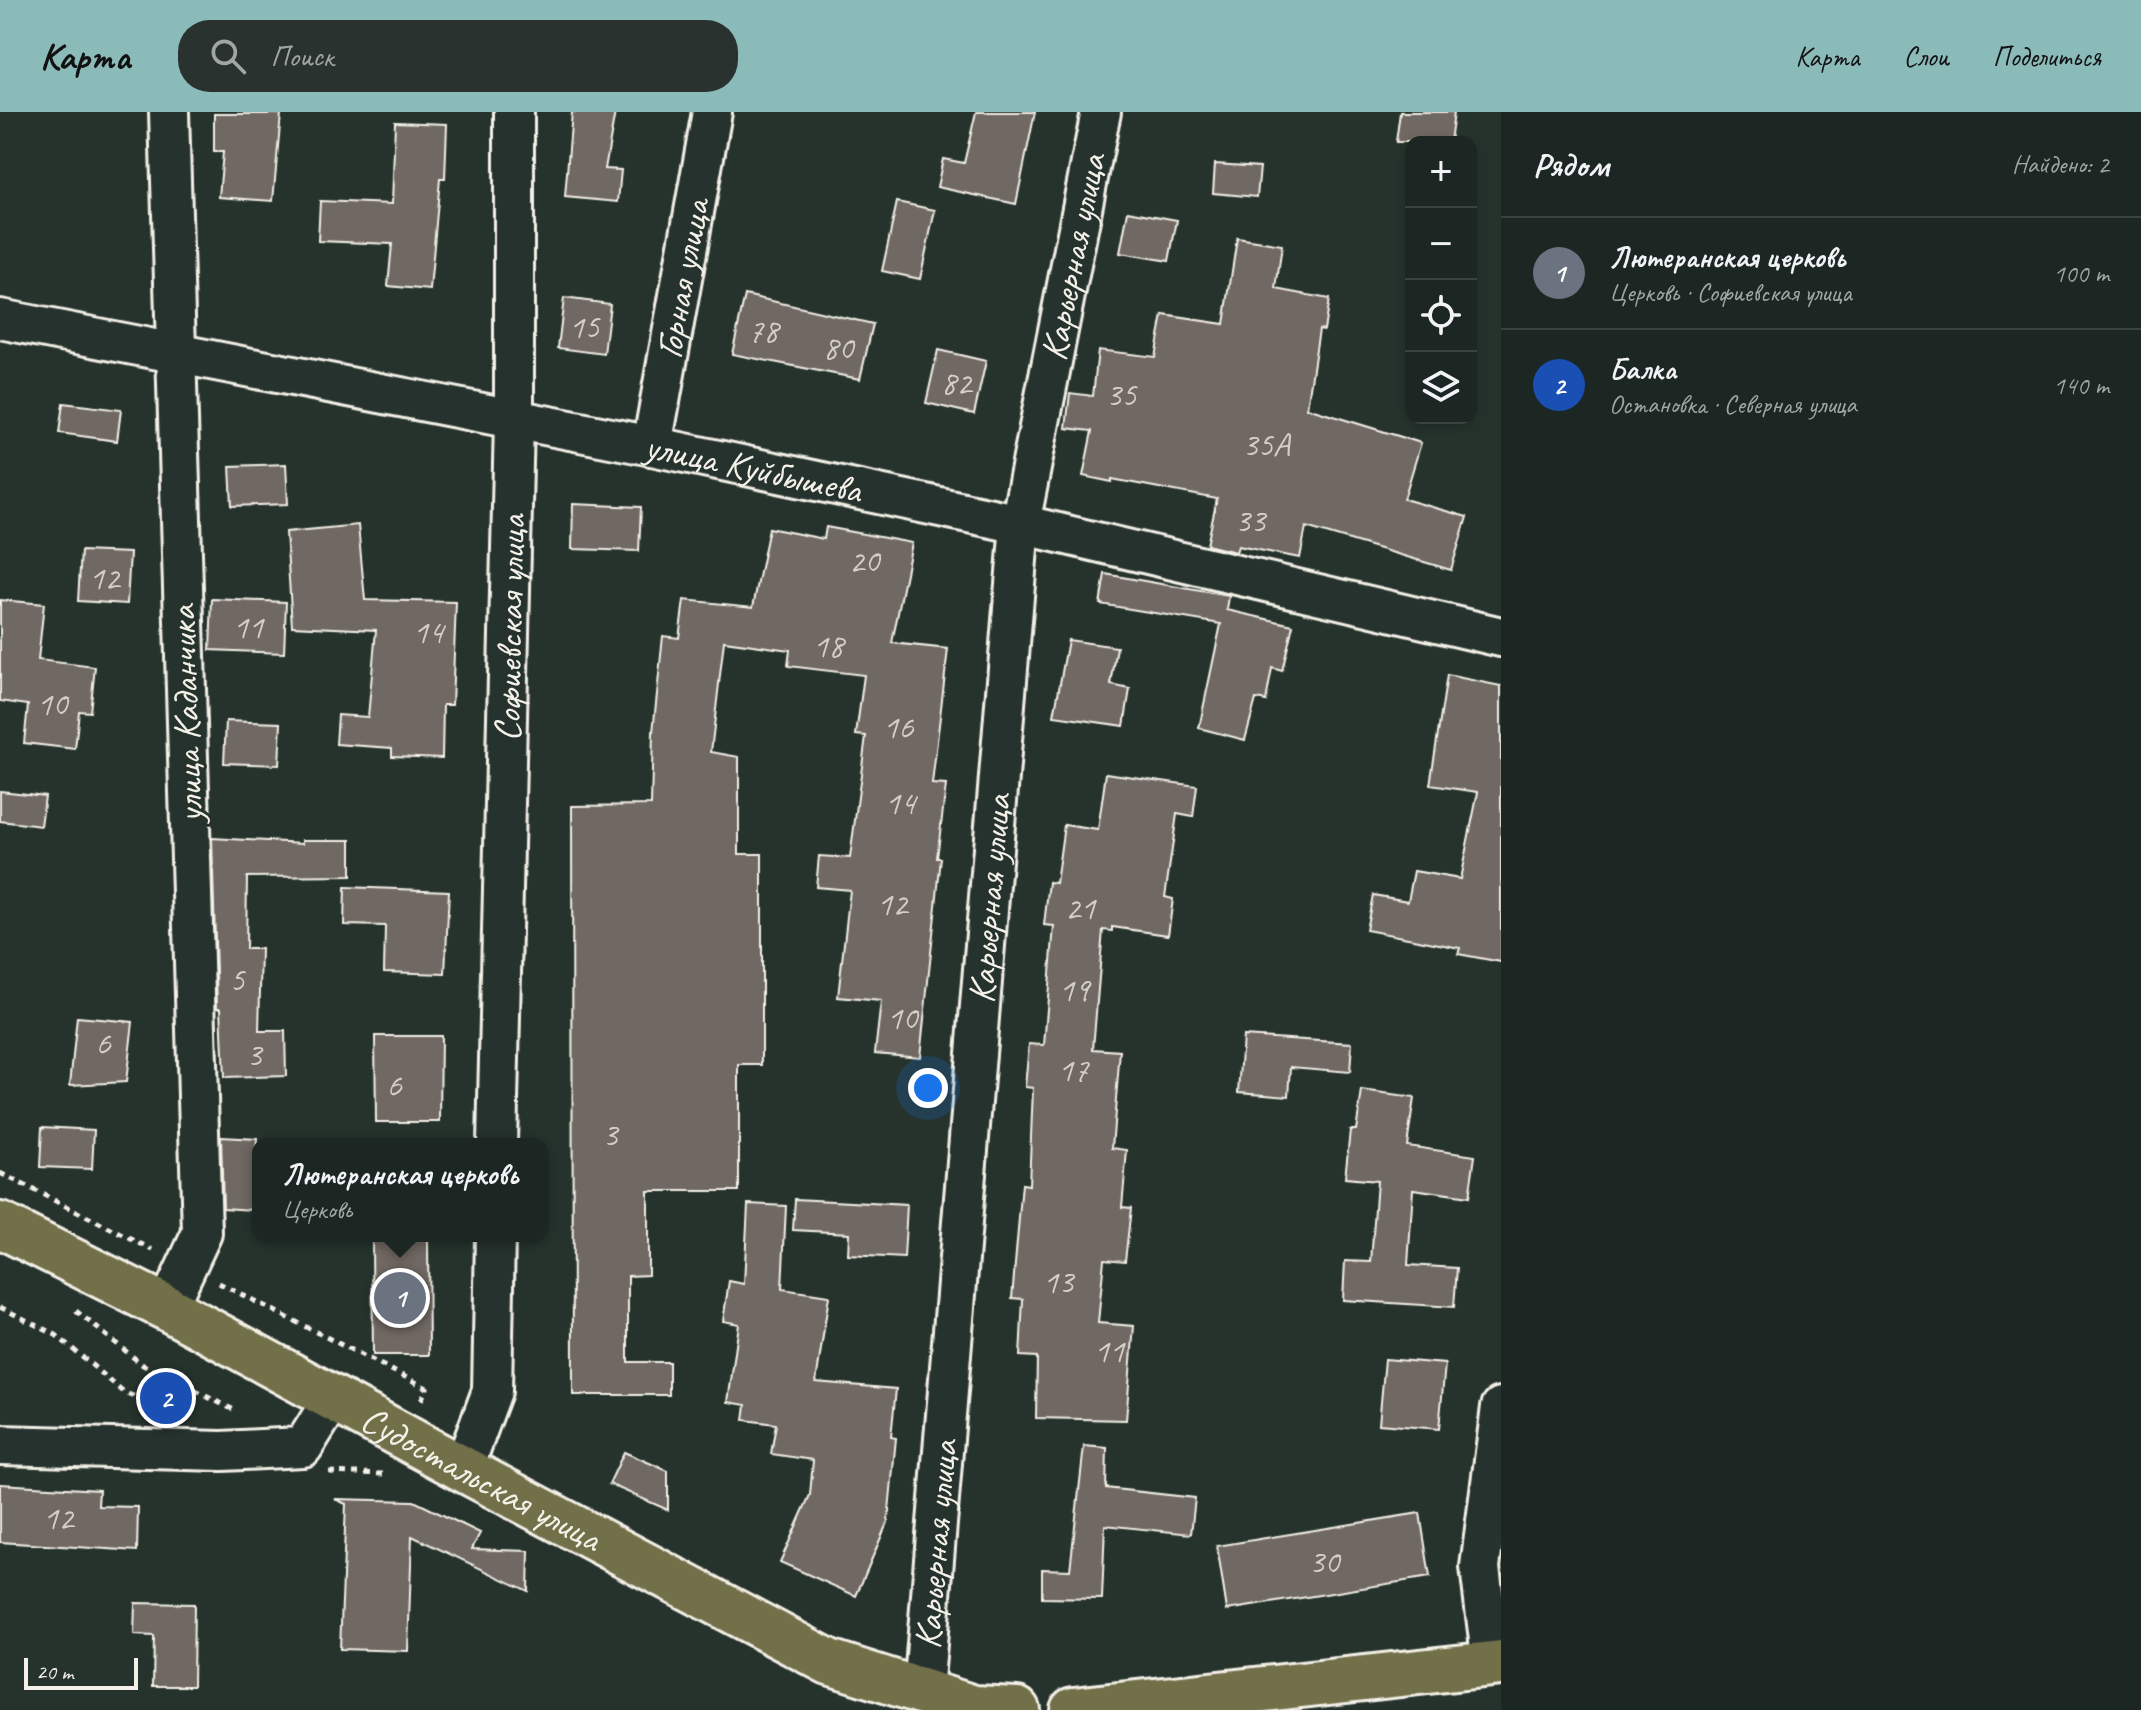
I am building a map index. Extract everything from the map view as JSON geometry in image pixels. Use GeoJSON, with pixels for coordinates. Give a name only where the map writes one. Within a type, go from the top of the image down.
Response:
{"type":"FeatureCollection","features":[{"type":"Feature","properties":{"kind":"highway","name":"Судостальская улица"},"geometry":{"type":"LineString","coordinates":[[0,1225],[167,1308],[829,1662],[972,1709],[1017,1710]]}},
{"type":"Feature","properties":{"kind":"highway"},"geometry":{"type":"LineString","coordinates":[[1073,1710],[1497,1664]]}},
{"type":"Feature","properties":{"kind":"street","name":"улица Каданчика"},"geometry":{"type":"LineString","coordinates":[[167,1308],[202,1233],[169,112]]}},
{"type":"Feature","properties":{"kind":"street","name":"Софиевская улица"},"geometry":{"type":"LineString","coordinates":[[497,1138],[514,421],[514,112]]}},
{"type":"Feature","properties":{"kind":"street","name":"Горная улица"},"geometry":{"type":"LineString","coordinates":[[652,446],[712,112]]}},
{"type":"Feature","properties":{"kind":"street","name":"Карьерная улица"},"geometry":{"type":"LineString","coordinates":[[923,1692],[1020,524],[1101,112]]}},
{"type":"Feature","properties":{"kind":"street","name":"улица Куйбышева"},"geometry":{"type":"LineString","coordinates":[[0,319],[652,446],[1020,524],[1501,637]]}},
{"type":"Feature","properties":{"kind":"street"},"geometry":{"type":"LineString","coordinates":[[463,1469],[492,1391],[495,1242]]}},
{"type":"Feature","properties":{"kind":"street"},"geometry":{"type":"LineString","coordinates":[[0,1445],[222,1451],[303,1447],[334,1397]]}},
{"type":"Feature","properties":{"kind":"street"},"geometry":{"type":"LineString","coordinates":[[1497,1664],[1480,1567],[1501,1407]]}},
{"type":"Feature","properties":{"kind":"path"},"geometry":{"type":"LineString","coordinates":[[64,1305],[143,1365],[247,1416]]}},
{"type":"Feature","properties":{"kind":"path"},"geometry":{"type":"LineString","coordinates":[[0,1307],[56,1335],[125,1393],[177,1413]]}},
{"type":"Feature","properties":{"kind":"building"},"geometry":{"type":"Polygon","coordinates":[[[572,112],[615,112],[605,169],[621,170],[618,202],[565,197],[572,112]]]}},
{"type":"Feature","properties":{"kind":"building"},"geometry":{"type":"Polygon","coordinates":[[[976,112],[1035,112],[1016,204],[937,187],[943,159],[964,163],[976,112]]]}},
{"type":"Feature","properties":{"kind":"building"},"geometry":{"type":"Polygon","coordinates":[[[1400,112],[1454,112],[1451,136],[1405,136],[1405,142],[1396,142],[1400,112]]]}},
{"type":"Feature","properties":{"kind":"building"},"geometry":{"type":"Polygon","coordinates":[[[214,114],[281,114],[273,201],[219,197],[223,152],[214,152],[214,114]]]}},
{"type":"Feature","properties":{"kind":"building"},"geometry":{"type":"Polygon","coordinates":[[[395,122],[447,124],[445,179],[440,179],[430,290],[388,286],[392,244],[318,241],[320,201],[392,204],[395,122]]]}},
{"type":"Feature","properties":{"kind":"building"},"geometry":{"type":"Polygon","coordinates":[[[1215,164],[1260,167],[1257,197],[1213,193],[1215,164]]]}},
{"type":"Feature","properties":{"kind":"building"},"geometry":{"type":"Polygon","coordinates":[[[897,202],[935,210],[920,279],[882,271],[897,202]]]}},
{"type":"Feature","properties":{"kind":"building"},"geometry":{"type":"Polygon","coordinates":[[[1128,211],[1177,220],[1169,261],[1120,253],[1128,211]]]}},
{"type":"Feature","properties":{"kind":"building"},"geometry":{"type":"Polygon","coordinates":[[[1237,238],[1282,245],[1276,289],[1329,299],[1324,330],[1319,329],[1307,408],[1421,443],[1404,499],[1467,517],[1451,570],[1306,527],[1300,558],[1238,546],[1236,552],[1207,545],[1217,499],[1083,476],[1092,431],[1066,428],[1070,393],[1093,396],[1098,350],[1155,357],[1163,315],[1224,324],[1237,238]]]}},
{"type":"Feature","properties":{"kind":"building"},"geometry":{"type":"Polygon","coordinates":[[[745,295],[873,324],[860,379],[732,354],[745,295]]]}},
{"type":"Feature","properties":{"kind":"building"},"geometry":{"type":"Polygon","coordinates":[[[564,298],[610,304],[604,354],[558,348],[564,298]]]}},
{"type":"Feature","properties":{"kind":"building"},"geometry":{"type":"Polygon","coordinates":[[[938,350],[986,361],[974,414],[926,403],[938,350]]]}},
{"type":"Feature","properties":{"kind":"building"},"geometry":{"type":"Polygon","coordinates":[[[63,403],[121,410],[117,441],[59,433],[63,403]]]}},
{"type":"Feature","properties":{"kind":"building"},"geometry":{"type":"Polygon","coordinates":[[[286,464],[288,504],[232,506],[230,466],[286,464]]]}},
{"type":"Feature","properties":{"kind":"building"},"geometry":{"type":"Polygon","coordinates":[[[573,504],[641,507],[639,551],[572,549],[573,504]]]}},
{"type":"Feature","properties":{"kind":"building"},"geometry":{"type":"Polygon","coordinates":[[[358,525],[365,600],[456,602],[452,705],[443,705],[442,758],[392,756],[392,748],[336,744],[338,715],[368,717],[376,630],[292,626],[286,532],[358,525]]]}},
{"type":"Feature","properties":{"kind":"building"},"geometry":{"type":"Polygon","coordinates":[[[826,527],[912,543],[892,643],[948,649],[932,784],[946,785],[937,858],[941,858],[920,1057],[875,1053],[881,1001],[838,997],[850,890],[816,887],[819,856],[850,858],[866,736],[856,735],[864,675],[788,666],[790,650],[724,641],[711,752],[739,757],[739,854],[762,854],[762,1065],[739,1065],[739,1191],[648,1191],[648,1275],[628,1276],[628,1362],[669,1362],[669,1395],[573,1395],[572,806],[651,805],[653,732],[663,636],[679,638],[684,600],[753,607],[769,528],[824,539],[826,527]]]}},
{"type":"Feature","properties":{"kind":"building"},"geometry":{"type":"Polygon","coordinates":[[[81,551],[130,553],[127,604],[78,601],[81,551]]]}},
{"type":"Feature","properties":{"kind":"building"},"geometry":{"type":"Polygon","coordinates":[[[1105,574],[1229,596],[1227,610],[1293,625],[1282,671],[1272,668],[1266,701],[1256,699],[1245,740],[1199,728],[1221,624],[1100,604],[1105,574]]]}},
{"type":"Feature","properties":{"kind":"building"},"geometry":{"type":"Polygon","coordinates":[[[212,599],[286,602],[284,653],[210,650],[212,599]]]}},
{"type":"Feature","properties":{"kind":"building"},"geometry":{"type":"Polygon","coordinates":[[[0,600],[44,604],[38,660],[95,667],[90,712],[79,711],[75,749],[24,743],[28,705],[0,701],[0,600]]]}},
{"type":"Feature","properties":{"kind":"building"},"geometry":{"type":"Polygon","coordinates":[[[1068,640],[1117,647],[1111,685],[1130,689],[1124,726],[1054,716],[1068,640]]]}},
{"type":"Feature","properties":{"kind":"building"},"geometry":{"type":"Polygon","coordinates":[[[1447,675],[1501,686],[1501,962],[1458,954],[1460,948],[1366,930],[1373,895],[1408,901],[1414,871],[1460,879],[1478,792],[1430,785],[1447,675]]]}},
{"type":"Feature","properties":{"kind":"building"},"geometry":{"type":"Polygon","coordinates":[[[226,721],[281,723],[279,765],[224,763],[226,721]]]}},
{"type":"Feature","properties":{"kind":"building"},"geometry":{"type":"Polygon","coordinates":[[[1106,773],[1197,786],[1193,817],[1177,814],[1165,897],[1173,899],[1168,935],[1112,927],[1112,931],[1103,930],[1093,1049],[1120,1051],[1112,1148],[1127,1150],[1122,1207],[1131,1208],[1125,1261],[1104,1259],[1098,1323],[1134,1326],[1126,1420],[1036,1418],[1037,1357],[1020,1356],[1023,1299],[1012,1298],[1022,1184],[1029,1185],[1033,1088],[1025,1087],[1029,1044],[1044,1045],[1054,926],[1044,925],[1049,882],[1056,883],[1064,825],[1098,830],[1106,773]]]}},
{"type":"Feature","properties":{"kind":"building"},"geometry":{"type":"Polygon","coordinates":[[[0,791],[45,796],[41,826],[0,821],[0,791]]]}},
{"type":"Feature","properties":{"kind":"building"},"geometry":{"type":"Polygon","coordinates":[[[212,838],[303,843],[303,840],[351,840],[351,876],[247,877],[246,949],[261,949],[259,1031],[285,1031],[286,1076],[224,1078],[221,1008],[217,1008],[212,838]]]}},
{"type":"Feature","properties":{"kind":"building"},"geometry":{"type":"Polygon","coordinates":[[[345,887],[449,891],[445,974],[384,972],[385,926],[344,925],[345,887]]]}},
{"type":"Feature","properties":{"kind":"building"},"geometry":{"type":"Polygon","coordinates":[[[77,1017],[133,1022],[126,1082],[70,1085],[77,1017]]]}},
{"type":"Feature","properties":{"kind":"building"},"geometry":{"type":"Polygon","coordinates":[[[375,1036],[441,1036],[440,1122],[376,1122],[375,1036]]]}},
{"type":"Feature","properties":{"kind":"building"},"geometry":{"type":"Polygon","coordinates":[[[1243,1036],[1352,1043],[1350,1072],[1291,1067],[1289,1096],[1239,1092],[1243,1036]]]}},
{"type":"Feature","properties":{"kind":"building"},"geometry":{"type":"Polygon","coordinates":[[[1362,1091],[1414,1098],[1407,1146],[1475,1156],[1469,1197],[1413,1189],[1408,1265],[1457,1268],[1454,1307],[1343,1300],[1345,1261],[1371,1262],[1377,1181],[1345,1178],[1350,1130],[1356,1130],[1362,1091]]]}},
{"type":"Feature","properties":{"kind":"building"},"geometry":{"type":"Polygon","coordinates":[[[42,1127],[94,1130],[92,1169],[40,1167],[42,1127]]]}},
{"type":"Feature","properties":{"kind":"building"},"geometry":{"type":"Polygon","coordinates":[[[221,1137],[252,1139],[252,1210],[223,1208],[221,1137]]]}},
{"type":"Feature","properties":{"kind":"building"},"geometry":{"type":"Polygon","coordinates":[[[795,1199],[907,1205],[904,1258],[848,1255],[849,1233],[793,1230],[795,1199]]]}},
{"type":"Feature","properties":{"kind":"building"},"geometry":{"type":"Polygon","coordinates":[[[748,1204],[786,1206],[782,1289],[829,1296],[816,1382],[896,1389],[891,1437],[896,1438],[888,1521],[856,1596],[780,1562],[810,1495],[813,1460],[771,1454],[776,1424],[744,1420],[746,1405],[728,1402],[739,1324],[723,1321],[729,1281],[744,1284],[748,1204]]]}},
{"type":"Feature","properties":{"kind":"building"},"geometry":{"type":"Polygon","coordinates":[[[372,1242],[428,1242],[429,1355],[373,1355],[372,1242]]]}},
{"type":"Feature","properties":{"kind":"building"},"geometry":{"type":"Polygon","coordinates":[[[1385,1359],[1445,1364],[1439,1429],[1379,1424],[1385,1359]]]}},
{"type":"Feature","properties":{"kind":"building"},"geometry":{"type":"Polygon","coordinates":[[[1084,1446],[1107,1448],[1106,1488],[1195,1498],[1191,1534],[1105,1525],[1102,1599],[1042,1598],[1042,1569],[1070,1570],[1084,1446]]]}},
{"type":"Feature","properties":{"kind":"building"},"geometry":{"type":"Polygon","coordinates":[[[624,1452],[668,1471],[668,1510],[609,1484],[624,1452]]]}},
{"type":"Feature","properties":{"kind":"building"},"geometry":{"type":"Polygon","coordinates":[[[0,1484],[99,1490],[98,1506],[138,1507],[137,1551],[0,1542],[0,1484]]]}},
{"type":"Feature","properties":{"kind":"building"},"geometry":{"type":"Polygon","coordinates":[[[335,1499],[414,1501],[480,1533],[472,1549],[529,1551],[528,1591],[412,1536],[408,1651],[340,1649],[346,1504],[335,1499]]]}},
{"type":"Feature","properties":{"kind":"building"},"geometry":{"type":"Polygon","coordinates":[[[1420,1513],[1430,1577],[1227,1610],[1217,1546],[1420,1513]]]}},
{"type":"Feature","properties":{"kind":"building"},"geometry":{"type":"Polygon","coordinates":[[[135,1603],[194,1604],[193,1686],[153,1686],[154,1636],[134,1635],[135,1603]]]}},
{"type":"Feature","properties":{"kind":"place","name":"Лютеранская церковь"},"geometry":{"type":"Point","coordinates":[400,1298]}},
{"type":"Feature","properties":{"kind":"place","name":"Балка"},"geometry":{"type":"Point","coordinates":[166,1398]}}]}
